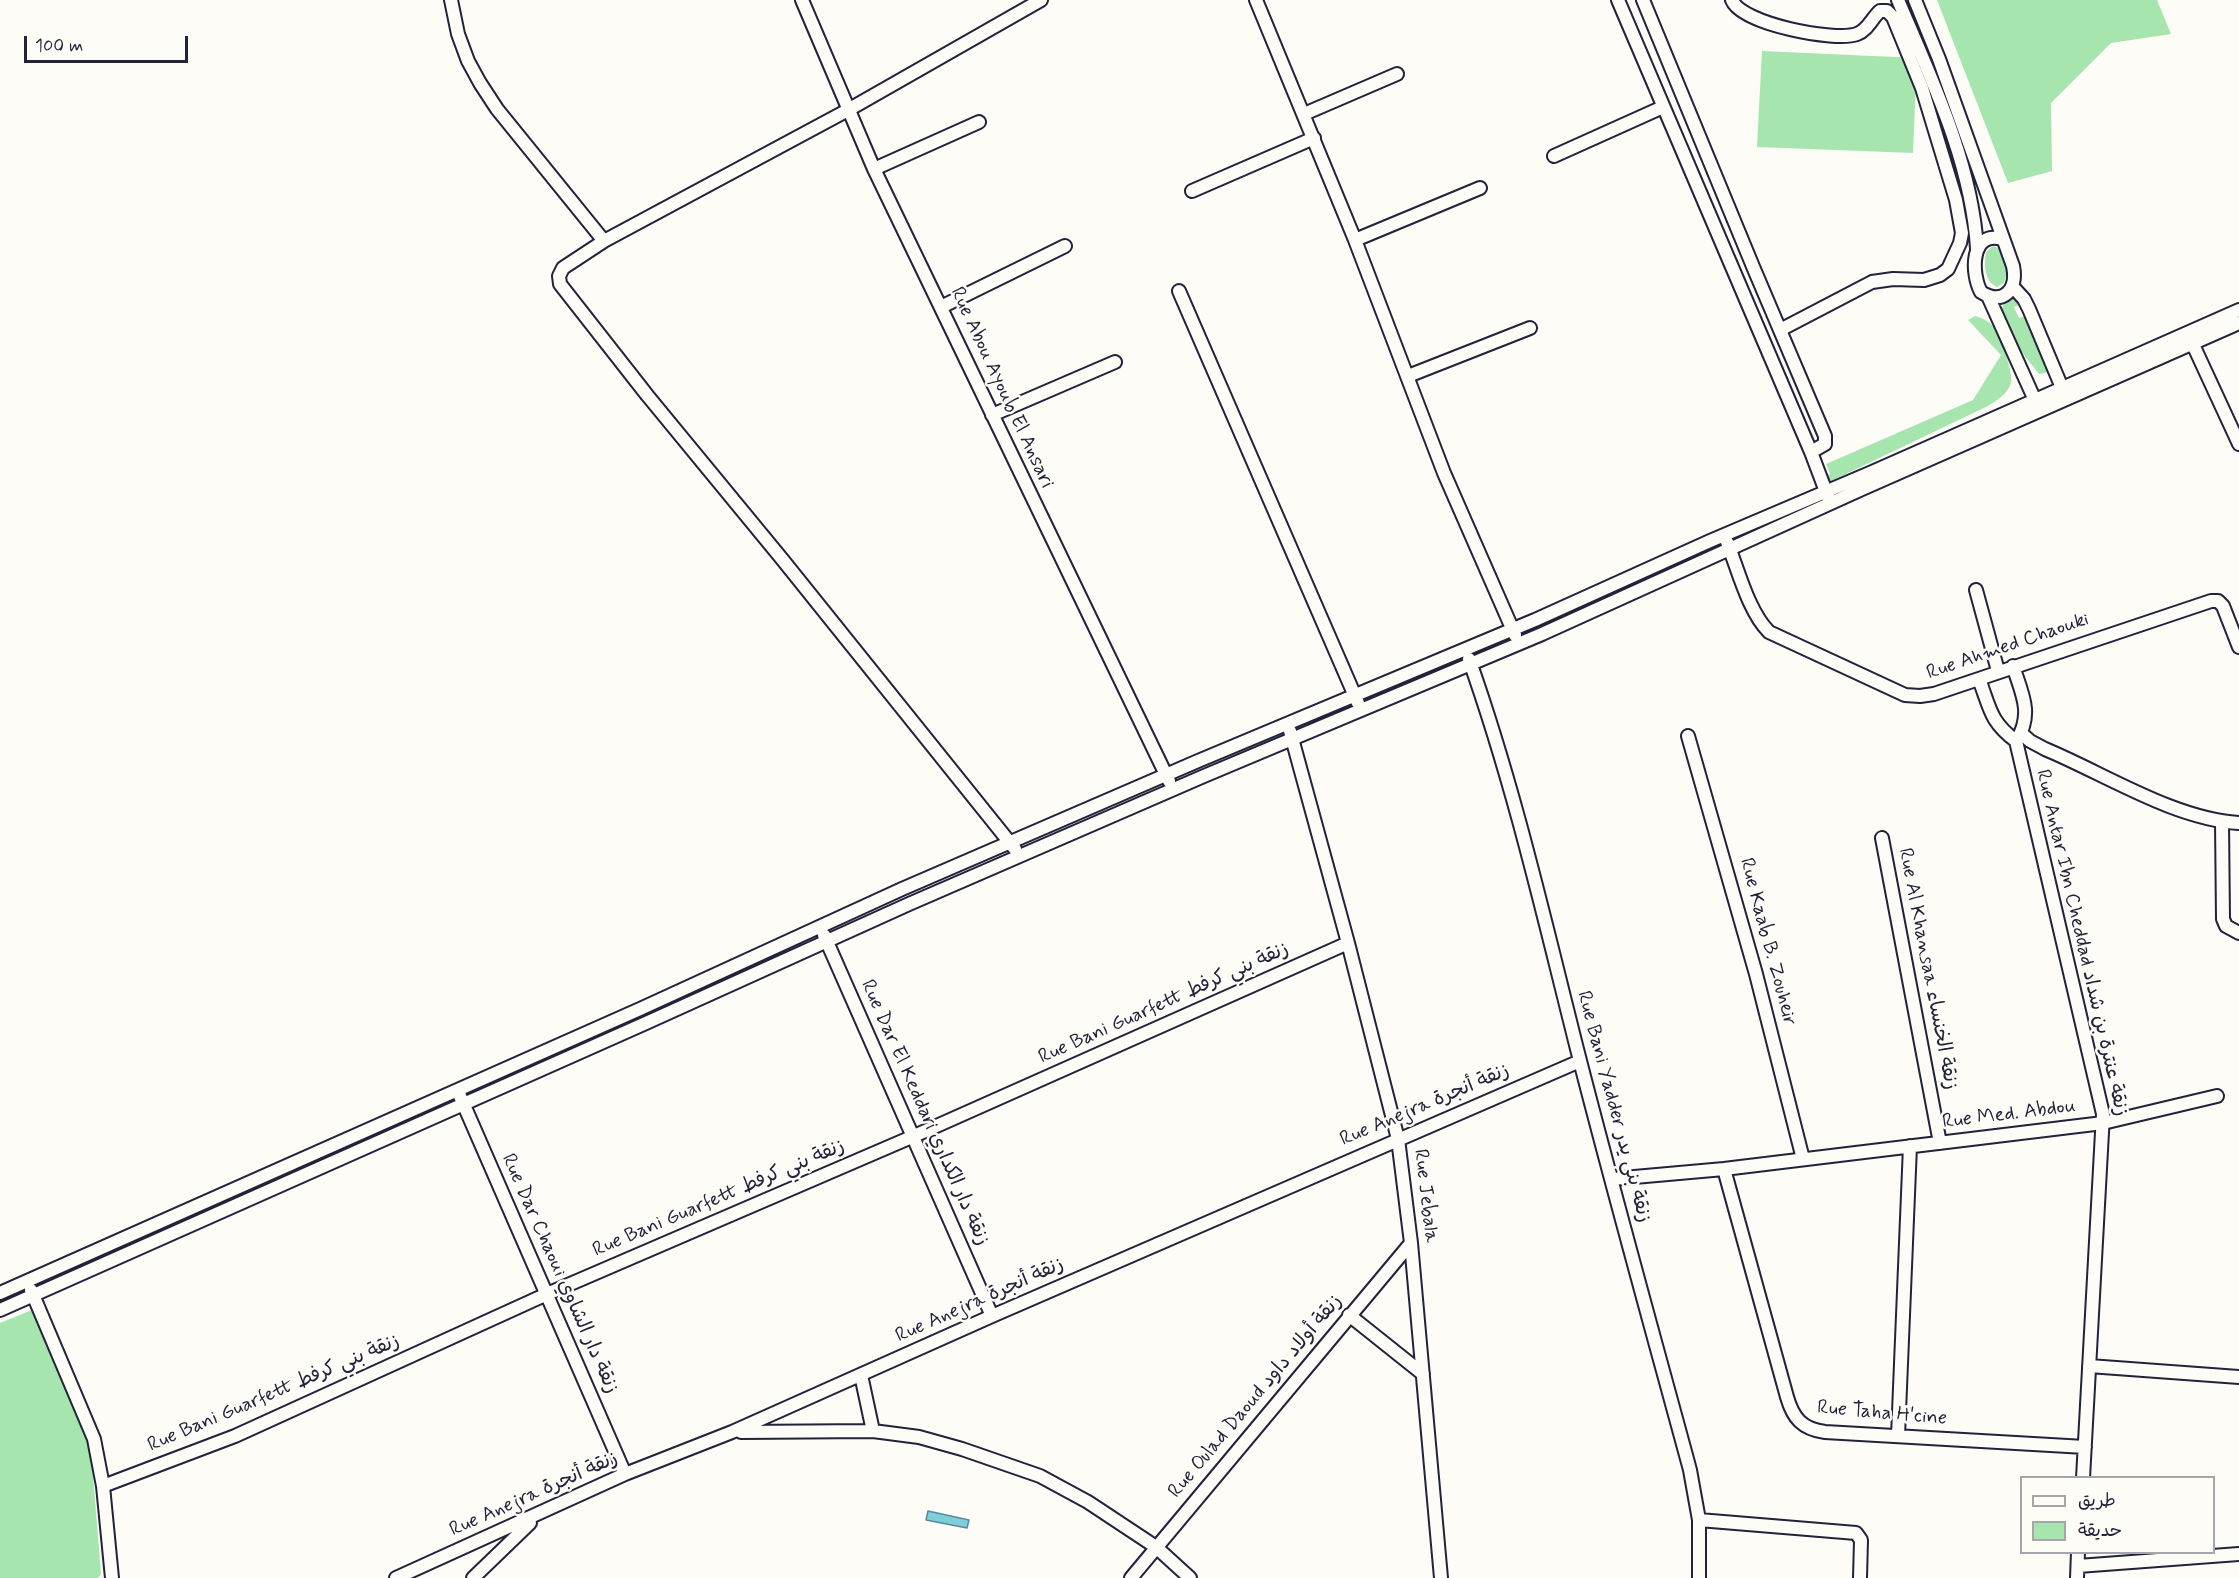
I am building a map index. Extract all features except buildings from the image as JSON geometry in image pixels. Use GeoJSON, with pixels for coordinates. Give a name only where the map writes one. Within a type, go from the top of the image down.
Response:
{"type":"FeatureCollection","features":[{"type":"Feature","properties":{"kind":"street"},"geometry":{"type":"LineString","coordinates":[[451,0],[458,34],[468,61],[497,109],[604,241]]}},
{"type":"Feature","properties":{"kind":"street","name":"Rue Abou Ayoub El Ansari"},"geometry":{"type":"LineString","coordinates":[[802,0],[874,170],[1173,789]]}},
{"type":"Feature","properties":{"kind":"street"},"geometry":{"type":"LineString","coordinates":[[1019,856],[782,559],[647,395],[560,284],[559,276],[563,268],[604,241],[848,110],[1041,0]]}},
{"type":"Feature","properties":{"kind":"street"},"geometry":{"type":"LineString","coordinates":[[1256,0],[1314,138],[1444,472],[1519,644]]}},
{"type":"Feature","properties":{"kind":"street"},"geometry":{"type":"LineString","coordinates":[[1618,0],[1831,503]]}},
{"type":"Feature","properties":{"kind":"street"},"geometry":{"type":"LineString","coordinates":[[1642,0],[1826,439],[1825,444],[1811,452]]}},
{"type":"Feature","properties":{"kind":"street"},"geometry":{"type":"LineString","coordinates":[[1732,0],[1737,9],[1764,22],[1809,32],[1849,36],[1860,33],[1880,11],[1887,11],[1893,17],[1922,88],[1961,223],[1960,243],[1945,273],[1924,280],[1893,279],[1872,282],[1780,330]]}},
{"type":"Feature","properties":{"kind":"street"},"geometry":{"type":"LineString","coordinates":[[1898,0],[1964,172],[1977,249],[1976,280],[1981,292],[1988,296],[2002,296],[2013,287]]}},
{"type":"Feature","properties":{"kind":"street"},"geometry":{"type":"LineString","coordinates":[[1915,0],[1965,129],[2007,248],[2013,266],[2013,287],[2024,299],[2029,309],[2064,394]]}},
{"type":"Feature","properties":{"kind":"street"},"geometry":{"type":"LineString","coordinates":[[1304,114],[1397,74]]}},
{"type":"Feature","properties":{"kind":"street"},"geometry":{"type":"LineString","coordinates":[[1554,156],[1663,107]]}},
{"type":"Feature","properties":{"kind":"street"},"geometry":{"type":"LineString","coordinates":[[874,170],[979,122]]}},
{"type":"Feature","properties":{"kind":"street"},"geometry":{"type":"LineString","coordinates":[[1192,191],[1314,138]]}},
{"type":"Feature","properties":{"kind":"street"},"geometry":{"type":"LineString","coordinates":[[1354,240],[1480,188]]}},
{"type":"Feature","properties":{"kind":"street"},"geometry":{"type":"LineString","coordinates":[[1977,249],[1987,240],[2002,239]]}},
{"type":"Feature","properties":{"kind":"street"},"geometry":{"type":"LineString","coordinates":[[941,307],[1065,246]]}},
{"type":"Feature","properties":{"kind":"street"},"geometry":{"type":"LineString","coordinates":[[1179,291],[1361,711]]}},
{"type":"Feature","properties":{"kind":"street"},"geometry":{"type":"LineString","coordinates":[[1988,296],[2037,406]]}},
{"type":"Feature","properties":{"kind":"street"},"geometry":{"type":"LineString","coordinates":[[0,1310],[1019,856],[1519,644],[2190,338],[2239,310]]}},
{"type":"Feature","properties":{"kind":"street"},"geometry":{"type":"LineString","coordinates":[[2190,338],[2239,323]]}},
{"type":"Feature","properties":{"kind":"street"},"geometry":{"type":"LineString","coordinates":[[1408,376],[1530,327]]}},
{"type":"Feature","properties":{"kind":"street"},"geometry":{"type":"LineString","coordinates":[[2190,338],[2239,444]]}},
{"type":"Feature","properties":{"kind":"street"},"geometry":{"type":"LineString","coordinates":[[992,415],[1116,362]]}},
{"type":"Feature","properties":{"kind":"street"},"geometry":{"type":"LineString","coordinates":[[0,1293],[1010,843],[1512,630],[1826,491],[2037,406]]}},
{"type":"Feature","properties":{"kind":"street","name":"Rue Ahmed Chaouki"},"geometry":{"type":"LineString","coordinates":[[1725,535],[1761,622],[1776,636],[1905,695],[1927,695],[2211,601],[2221,603],[2239,647]]}},
{"type":"Feature","properties":{"kind":"street"},"geometry":{"type":"LineString","coordinates":[[1976,590],[1998,671]]}},
{"type":"Feature","properties":{"kind":"street","name":"Rue Bani Yadder زنقة بني يدر"},"geometry":{"type":"LineString","coordinates":[[1466,649],[1490,717],[1513,798],[1580,1061],[1690,1470],[1698,1520],[1699,1578]]}},
{"type":"Feature","properties":{"kind":"street","name":"Rue Antar Ibn Cheddad زنقة عنترة بن شداد"},"geometry":{"type":"LineString","coordinates":[[2013,666],[2025,710],[2025,726],[2018,737],[2099,1093],[2103,1124],[2083,1476]]}},
{"type":"Feature","properties":{"kind":"street"},"geometry":{"type":"LineString","coordinates":[[1979,679],[1994,721],[2018,737],[2198,816],[2222,822],[2239,823]]}},
{"type":"Feature","properties":{"kind":"street","name":"Rue Jebala"},"geometry":{"type":"LineString","coordinates":[[1288,724],[1398,1139],[1411,1243],[1442,1578]]}},
{"type":"Feature","properties":{"kind":"street","name":"Rue Kaab B. Zouheir"},"geometry":{"type":"LineString","coordinates":[[1688,736],[1751,952],[1803,1159]]}},
{"type":"Feature","properties":{"kind":"street"},"geometry":{"type":"LineString","coordinates":[[2222,822],[2223,919],[2226,926],[2239,933]]}},
{"type":"Feature","properties":{"kind":"street","name":"Rue Al Khansaa زنقة الخنساء"},"geometry":{"type":"LineString","coordinates":[[1882,838],[1940,1143]]}},
{"type":"Feature","properties":{"kind":"street","name":"Rue Dar El Keddari زنقة دار الكداري"},"geometry":{"type":"LineString","coordinates":[[820,926],[992,1316]]}},
{"type":"Feature","properties":{"kind":"street","name":"Rue Bani Guarfett زنقة بني كرفط"},"geometry":{"type":"LineString","coordinates":[[103,1486],[235,1436],[547,1294],[914,1136],[1348,944]]}},
{"type":"Feature","properties":{"kind":"street","name":"Rue Anejra زنقة أنجرة"},"geometry":{"type":"LineString","coordinates":[[401,1577],[626,1474],[732,1432],[992,1316],[1580,1061]]}},
{"type":"Feature","properties":{"kind":"street","name":"Rue Dar Chaoui زنقة دار الشاوي"},"geometry":{"type":"LineString","coordinates":[[457,1089],[626,1474]]}},
{"type":"Feature","properties":{"kind":"street","name":"Rue Med. Abdou"},"geometry":{"type":"LineString","coordinates":[[1612,1179],[1724,1169],[2103,1124],[2217,1096]]}},
{"type":"Feature","properties":{"kind":"street"},"geometry":{"type":"LineString","coordinates":[[1898,1436],[1910,1146]]}},
{"type":"Feature","properties":{"kind":"street","name":"Rue Taha H'cine"},"geometry":{"type":"LineString","coordinates":[[1724,1169],[1787,1396],[1795,1417],[1804,1427],[1818,1431],[2085,1447]]}},
{"type":"Feature","properties":{"kind":"street","name":"Rue Oulad Daoud زنقة أولاد داود"},"geometry":{"type":"LineString","coordinates":[[1131,1578],[1411,1243]]}},
{"type":"Feature","properties":{"kind":"street"},"geometry":{"type":"LineString","coordinates":[[27,1280],[94,1439],[103,1486],[112,1578]]}},
{"type":"Feature","properties":{"kind":"street"},"geometry":{"type":"LineString","coordinates":[[1349,1315],[1423,1374]]}},
{"type":"Feature","properties":{"kind":"street"},"geometry":{"type":"LineString","coordinates":[[2089,1366],[2239,1377]]}},
{"type":"Feature","properties":{"kind":"street"},"geometry":{"type":"LineString","coordinates":[[861,1375],[873,1431]]}},
{"type":"Feature","properties":{"kind":"street"},"geometry":{"type":"LineString","coordinates":[[732,1432],[873,1431],[919,1437],[962,1449],[1040,1476],[1088,1502],[1156,1547],[1190,1578]]}},
{"type":"Feature","properties":{"kind":"street"},"geometry":{"type":"LineString","coordinates":[[473,1578],[537,1516]]}},
{"type":"Feature","properties":{"kind":"street"},"geometry":{"type":"LineString","coordinates":[[1698,1520],[1856,1533],[1861,1539],[1860,1578]]}},
{"type":"Feature","properties":{"kind":"street"},"geometry":{"type":"LineString","coordinates":[[2079,1554],[2078,1572],[2239,1554]]}},
{"type":"Feature","properties":{"kind":"green space"},"geometry":{"type":"Polygon","coordinates":[[[1937,0],[2157,0],[2171,34],[2111,43],[2051,103],[2052,171],[2008,183],[1937,0]]]}},
{"type":"Feature","properties":{"kind":"green space"},"geometry":{"type":"Polygon","coordinates":[[[1762,51],[1917,58],[1913,153],[1757,147],[1762,51]]]}},
{"type":"Feature","properties":{"kind":"green space"},"geometry":{"type":"Polygon","coordinates":[[[1993,246],[2002,250],[2008,268],[2004,283],[1997,287],[1987,277],[1985,267],[1986,252],[1993,246]]]}},
{"type":"Feature","properties":{"kind":"green space"},"geometry":{"type":"Polygon","coordinates":[[[2017,299],[2021,304],[2014,307],[2019,318],[2026,316],[2048,369],[2046,373],[2039,374],[2014,342],[2001,311],[2004,302],[2017,299]]]}},
{"type":"Feature","properties":{"kind":"green space"},"geometry":{"type":"Polygon","coordinates":[[[1975,316],[1992,325],[2005,353],[2011,383],[2004,394],[1988,406],[1829,482],[1826,476],[1830,474],[1826,464],[1973,400],[2001,355],[1968,320],[1975,316]]]}},
{"type":"Feature","properties":{"kind":"green space"},"geometry":{"type":"Polygon","coordinates":[[[32,1310],[91,1450],[101,1574],[98,1578],[0,1578],[0,1323],[32,1310]]]}},
{"type":"Feature","properties":{"kind":"water"},"geometry":{"type":"Polygon","coordinates":[[[928,1511],[969,1520],[967,1528],[926,1520],[928,1511]]]}}]}
